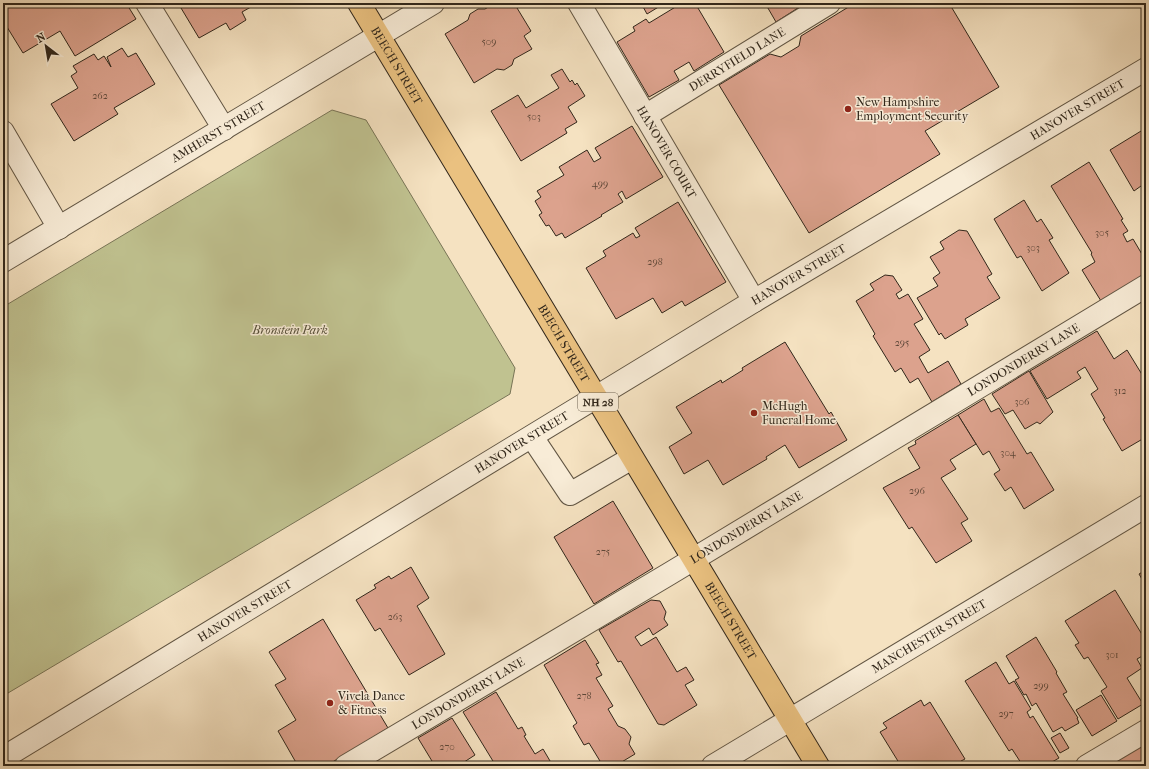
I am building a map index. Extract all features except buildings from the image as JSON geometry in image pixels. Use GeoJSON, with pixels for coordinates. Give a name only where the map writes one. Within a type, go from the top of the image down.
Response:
{"type":"FeatureCollection","features":[{"type":"Feature","properties":{"kind":"main road","name":"BEECH STREET"},"geometry":{"type":"LineString","coordinates":[[359,3],[818,766]]}},
{"type":"Feature","properties":{"kind":"street"},"geometry":{"type":"LineString","coordinates":[[147,3],[224,129]]}},
{"type":"Feature","properties":{"kind":"street","name":"AMHERST STREET"},"geometry":{"type":"LineString","coordinates":[[3,261],[433,3]]}},
{"type":"Feature","properties":{"kind":"street","name":"HANOVER COURT"},"geometry":{"type":"LineString","coordinates":[[579,3],[754,301]]}},
{"type":"Feature","properties":{"kind":"street","name":"DERRYFIELD LANE"},"geometry":{"type":"LineString","coordinates":[[645,116],[830,3]]}},
{"type":"Feature","properties":{"kind":"street","name":"HANOVER STREET"},"geometry":{"type":"LineString","coordinates":[[3,758],[754,301],[1146,68]]}},
{"type":"Feature","properties":{"kind":"street"},"geometry":{"type":"LineString","coordinates":[[3,132],[59,228]]}},
{"type":"Feature","properties":{"kind":"street","name":"LONDONDERRY LANE"},"geometry":{"type":"LineString","coordinates":[[346,766],[694,560],[1146,286]]}},
{"type":"Feature","properties":{"kind":"street"},"geometry":{"type":"LineString","coordinates":[[532,437],[570,494],[632,458]]}},
{"type":"Feature","properties":{"kind":"street","name":"MANCHESTER STREET"},"geometry":{"type":"LineString","coordinates":[[713,766],[1146,506]]}},
{"type":"Feature","properties":{"kind":"street"},"geometry":{"type":"LineString","coordinates":[[1087,766],[1146,731]]}},
{"type":"Feature","properties":{"kind":"green space","name":"Bronstein Park"},"geometry":{"type":"Polygon","coordinates":[[[332,110],[366,120],[515,368],[510,394],[3,696],[3,307],[332,110]]]}},
{"type":"Feature","properties":{"kind":"place","name":"New Hampshire Employment Security"},"geometry":{"type":"Point","coordinates":[848,109]}},
{"type":"Feature","properties":{"kind":"place","name":"McHugh Funeral Home"},"geometry":{"type":"Point","coordinates":[754,413]}},
{"type":"Feature","properties":{"kind":"place","name":"Vivela Dance & Fitness"},"geometry":{"type":"Point","coordinates":[330,703]}}]}
